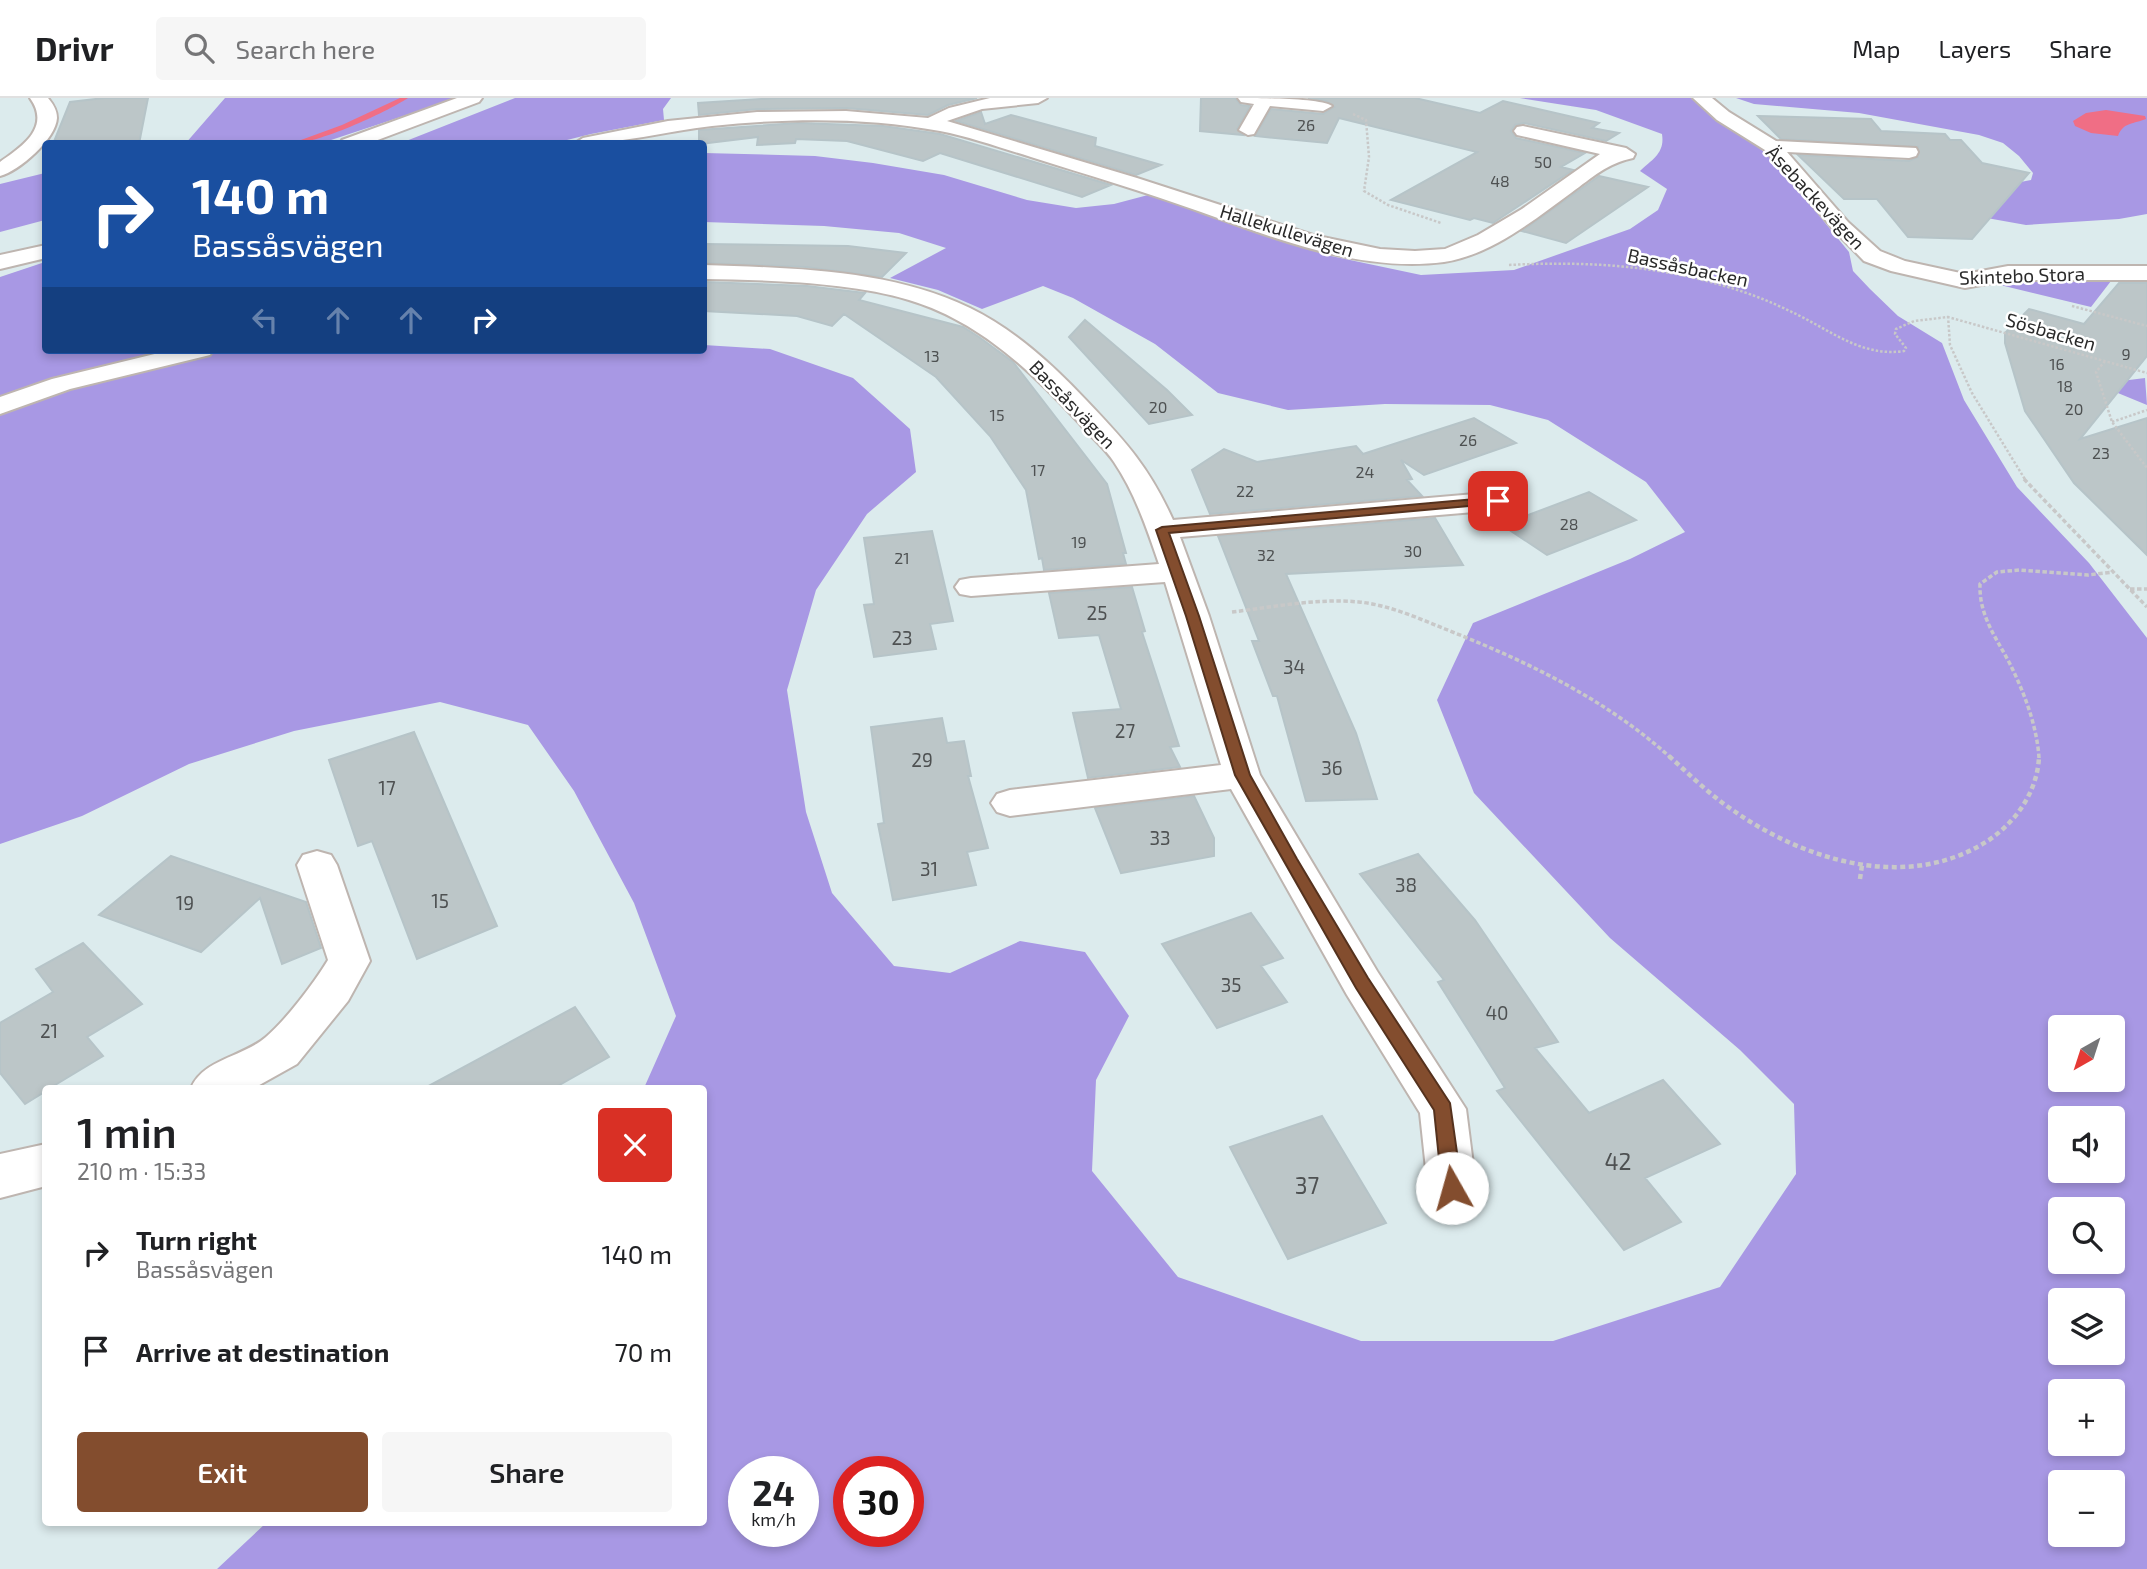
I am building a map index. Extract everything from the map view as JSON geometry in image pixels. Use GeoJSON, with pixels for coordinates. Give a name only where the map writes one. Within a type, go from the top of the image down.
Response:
{"type":"FeatureCollection","features":[{"type":"Feature","properties":{"kind":"street"},"geometry":{"type":"LineString","coordinates":[[0,170],[14,162],[39,138],[49,119],[48,107],[39,98]]}},
{"type":"Feature","properties":{"kind":"street"},"geometry":{"type":"LineString","coordinates":[[360,140],[473,98]]}},
{"type":"Feature","properties":{"kind":"street"},"geometry":{"type":"LineString","coordinates":[[387,140],[493,98]]}},
{"type":"Feature","properties":{"kind":"street","name":"Hallekullevägen"},"geometry":{"type":"LineString","coordinates":[[932,124],[985,101],[1038,98]]}},
{"type":"Feature","properties":{"kind":"street","name":"Äsebackevägen"},"geometry":{"type":"LineString","coordinates":[[1702,98],[1723,116],[1772,146],[1866,252],[1899,266]]}},
{"type":"Feature","properties":{"kind":"street"},"geometry":{"type":"LineString","coordinates":[[1248,130],[1256,99],[1322,106]]}},
{"type":"Feature","properties":{"kind":"street","name":"Hallekullevägen"},"geometry":{"type":"LineString","coordinates":[[603,140],[780,108],[932,124],[1001,142],[1351,251],[1421,258],[1465,251],[1489,238],[1608,157],[1626,154],[1523,131]]}},
{"type":"Feature","properties":{"kind":"street"},"geometry":{"type":"LineString","coordinates":[[1772,146],[1909,152]]}},
{"type":"Feature","properties":{"kind":"street"},"geometry":{"type":"LineString","coordinates":[[0,248],[42,237]]}},
{"type":"Feature","properties":{"kind":"street"},"geometry":{"type":"LineString","coordinates":[[0,262],[42,252]]}},
{"type":"Feature","properties":{"kind":"street","name":"Skintebo Stora"},"geometry":{"type":"LineString","coordinates":[[1899,266],[1965,281],[2008,273],[2147,273]]}},
{"type":"Feature","properties":{"kind":"street","name":"Bassåsvägen"},"geometry":{"type":"LineString","coordinates":[[707,272],[774,274],[880,286],[918,295],[962,313],[993,331],[1044,370],[1125,457],[1146,492],[1162,530],[1193,616],[1242,775],[1355,972],[1443,1109],[1452,1188]]}},
{"type":"Feature","properties":{"kind":"street"},"geometry":{"type":"LineString","coordinates":[[0,406],[61,384],[185,354]]}},
{"type":"Feature","properties":{"kind":"street"},"geometry":{"type":"LineString","coordinates":[[1162,530],[1498,501]]}},
{"type":"Feature","properties":{"kind":"street"},"geometry":{"type":"LineString","coordinates":[[971,587],[1177,572]]}},
{"type":"Feature","properties":{"kind":"street"},"geometry":{"type":"LineString","coordinates":[[1010,803],[1242,775]]}},
{"type":"Feature","properties":{"kind":"street"},"geometry":{"type":"LineString","coordinates":[[219,1085],[281,1051],[333,989],[349,961],[317,865]]}},
{"type":"Feature","properties":{"kind":"street"},"geometry":{"type":"LineString","coordinates":[[0,1177],[42,1166]]}},
{"type":"Feature","properties":{"kind":"path"},"geometry":{"type":"LineString","coordinates":[[1352,114],[1366,120],[1369,134],[1369,165],[1363,184],[1364,191],[1388,205],[1489,238]]}},
{"type":"Feature","properties":{"kind":"path","name":"Bassåsbacken"},"geometry":{"type":"LineString","coordinates":[[1500,266],[1549,264],[1626,267],[1716,282],[1769,300],[1861,346],[1889,353],[1904,351],[1906,348],[1895,334],[1902,324],[1948,317]]}},
{"type":"Feature","properties":{"kind":"path"},"geometry":{"type":"LineString","coordinates":[[1965,281],[1953,290],[1948,317],[1950,345],[1972,393],[2022,477],[2147,607]]}},
{"type":"Feature","properties":{"kind":"path","name":"Sösbacken"},"geometry":{"type":"LineString","coordinates":[[1948,317],[2147,373]]}},
{"type":"Feature","properties":{"kind":"path"},"geometry":{"type":"LineString","coordinates":[[2105,361],[2096,372],[2112,422],[2147,468]]}},
{"type":"Feature","properties":{"kind":"path"},"geometry":{"type":"LineString","coordinates":[[2112,422],[2147,410]]}},
{"type":"Feature","properties":{"kind":"path"},"geometry":{"type":"LineString","coordinates":[[1193,616],[1364,600],[1400,611],[1511,659],[1614,713],[1640,730],[1700,786],[1737,813],[1766,829],[1811,849],[1862,865],[1920,867],[1945,864],[1976,851],[2021,809],[2033,784],[2039,755],[2022,693],[1978,604],[1980,584],[1997,572],[2019,570],[2088,575],[2114,572]]}},
{"type":"Feature","properties":{"kind":"path"},"geometry":{"type":"LineString","coordinates":[[2130,590],[2147,589]]}},
{"type":"Feature","properties":{"kind":"path"},"geometry":{"type":"LineString","coordinates":[[1860,879],[1862,865]]}},
{"type":"Feature","properties":{"kind":"shaded area"},"geometry":{"type":"Polygon","coordinates":[[[225,98],[458,98],[331,140],[188,140],[225,98]]]}},
{"type":"Feature","properties":{"kind":"shaded area"},"geometry":{"type":"Polygon","coordinates":[[[515,98],[671,98],[663,109],[664,120],[567,140],[409,140],[515,98]]]}},
{"type":"Feature","properties":{"kind":"shaded area"},"geometry":{"type":"Polygon","coordinates":[[[1520,98],[1692,98],[1771,157],[1849,252],[1853,271],[1898,316],[1942,343],[1964,400],[2017,487],[2089,563],[2147,638],[2147,1569],[217,1569],[263,1526],[707,1526],[707,1085],[645,1085],[676,1016],[634,903],[574,791],[528,725],[440,702],[294,731],[189,764],[82,816],[0,844],[0,277],[42,263],[42,354],[707,354],[707,345],[770,349],[853,378],[910,429],[916,472],[867,514],[816,590],[787,690],[806,812],[832,893],[894,966],[950,973],[1020,941],[1085,952],[1129,1016],[1096,1080],[1092,1171],[1178,1277],[1361,1341],[1553,1341],[1720,1287],[1796,1174],[1794,1104],[1740,1050],[1610,938],[1474,793],[1437,700],[1473,623],[1630,559],[1685,532],[1646,482],[1548,420],[1490,405],[1385,404],[1288,410],[1218,393],[1155,344],[1073,298],[1043,286],[982,309],[938,290],[890,278],[946,248],[899,233],[824,226],[707,222],[707,153],[815,156],[873,163],[944,175],[1027,200],[1076,208],[1114,204],[1148,195],[1331,256],[1421,275],[1514,270],[1630,229],[1658,210],[1667,189],[1640,171],[1660,151],[1662,134],[1596,110],[1520,98]]]}},
{"type":"Feature","properties":{"kind":"shaded area"},"geometry":{"type":"Polygon","coordinates":[[[1736,98],[2147,98],[2147,214],[2119,219],[2026,225],[1970,215],[2005,185],[2031,180],[2033,173],[2019,156],[2003,143],[1979,135],[1859,113],[1754,104],[1736,98]]]}},
{"type":"Feature","properties":{"kind":"shaded area"},"geometry":{"type":"Polygon","coordinates":[[[2106,110],[2145,116],[2146,119],[2126,126],[2118,136],[2091,133],[2075,126],[2073,121],[2086,113],[2106,110]]]}},
{"type":"Feature","properties":{"kind":"shaded area"},"geometry":{"type":"Polygon","coordinates":[[[42,174],[42,221],[0,232],[0,184],[42,174]]]}},
{"type":"Feature","properties":{"kind":"shaded area"},"geometry":{"type":"Polygon","coordinates":[[[2013,280],[2111,281],[2091,307],[1996,284],[2013,280]]]}},
{"type":"Feature","properties":{"kind":"shaded area"},"geometry":{"type":"Polygon","coordinates":[[[2145,378],[2147,405],[2113,391],[2121,381],[2145,378]]]}},
{"type":"Feature","properties":{"kind":"building"},"geometry":{"type":"Polygon","coordinates":[[[104,98],[148,98],[140,140],[55,140],[70,102],[104,98]]]}},
{"type":"Feature","properties":{"kind":"building"},"geometry":{"type":"Polygon","coordinates":[[[777,98],[977,98],[948,105],[928,115],[846,108],[757,109],[699,115],[698,103],[777,98]]]}},
{"type":"Feature","properties":{"kind":"building"},"geometry":{"type":"Polygon","coordinates":[[[1201,98],[1235,98],[1241,105],[1250,106],[1237,129],[1243,135],[1200,131],[1201,98]]]}},
{"type":"Feature","properties":{"kind":"building"},"geometry":{"type":"Polygon","coordinates":[[[1308,98],[1415,98],[1480,113],[1503,101],[1599,123],[1592,128],[1619,133],[1606,141],[1524,123],[1515,125],[1511,131],[1516,138],[1585,153],[1561,167],[1573,170],[1493,223],[1474,218],[1470,220],[1391,200],[1477,152],[1339,118],[1327,143],[1255,136],[1271,109],[1323,114],[1334,107],[1326,101],[1308,98]]]}},
{"type":"Feature","properties":{"kind":"building"},"geometry":{"type":"Polygon","coordinates":[[[981,112],[985,124],[1011,115],[1096,138],[1095,146],[1161,165],[1136,175],[956,121],[981,112]]]}},
{"type":"Feature","properties":{"kind":"building"},"geometry":{"type":"Polygon","coordinates":[[[1758,116],[1871,119],[1881,131],[1945,134],[1950,140],[1961,140],[1982,163],[2029,173],[1972,239],[1908,237],[1877,199],[1844,199],[1798,155],[1909,161],[1918,157],[1918,147],[1781,139],[1758,116]]]}},
{"type":"Feature","properties":{"kind":"building"},"geometry":{"type":"Polygon","coordinates":[[[798,123],[883,126],[940,134],[1111,185],[1082,197],[940,153],[923,161],[847,141],[796,139],[795,143],[757,145],[758,137],[707,143],[707,140],[699,140],[699,130],[798,123]]]}},
{"type":"Feature","properties":{"kind":"building"},"geometry":{"type":"Polygon","coordinates":[[[1599,176],[1648,187],[1566,243],[1522,231],[1599,176]]]}},
{"type":"Feature","properties":{"kind":"building"},"geometry":{"type":"Polygon","coordinates":[[[707,244],[848,246],[906,253],[882,277],[806,267],[707,263],[707,244]]]}},
{"type":"Feature","properties":{"kind":"building"},"geometry":{"type":"Polygon","coordinates":[[[707,282],[807,286],[865,293],[859,300],[963,327],[979,337],[1013,362],[1107,484],[1126,553],[1123,553],[1126,564],[1044,570],[1042,558],[1039,559],[1026,490],[990,436],[936,377],[844,314],[832,326],[797,316],[707,311],[707,282]]]}},
{"type":"Feature","properties":{"kind":"building"},"geometry":{"type":"Polygon","coordinates":[[[2119,283],[2147,283],[2147,356],[2080,439],[2147,418],[2147,555],[2074,483],[2025,411],[2005,343],[2005,333],[2029,309],[2084,324],[2119,283]]]}},
{"type":"Feature","properties":{"kind":"building"},"geometry":{"type":"Polygon","coordinates":[[[1085,320],[1192,415],[1149,424],[1069,337],[1085,320]]]}},
{"type":"Feature","properties":{"kind":"building"},"geometry":{"type":"Polygon","coordinates":[[[1474,418],[1516,443],[1424,475],[1401,460],[1412,479],[1407,480],[1422,496],[1210,514],[1192,470],[1224,449],[1257,462],[1356,446],[1363,454],[1474,418]]]}},
{"type":"Feature","properties":{"kind":"building"},"geometry":{"type":"Polygon","coordinates":[[[1589,492],[1636,520],[1547,555],[1502,525],[1589,492]]]}},
{"type":"Feature","properties":{"kind":"building"},"geometry":{"type":"Polygon","coordinates":[[[1435,518],[1463,565],[1286,574],[1356,733],[1377,799],[1306,801],[1277,696],[1273,696],[1252,641],[1259,641],[1218,536],[1435,518]]]}},
{"type":"Feature","properties":{"kind":"building"},"geometry":{"type":"Polygon","coordinates":[[[932,531],[953,621],[930,624],[936,649],[874,657],[864,605],[874,604],[864,538],[932,531]]]}},
{"type":"Feature","properties":{"kind":"building"},"geometry":{"type":"Polygon","coordinates":[[[1132,587],[1145,631],[1142,632],[1179,746],[1170,747],[1180,767],[1088,778],[1073,713],[1121,709],[1099,635],[1059,638],[1049,593],[1132,587]]]}},
{"type":"Feature","properties":{"kind":"building"},"geometry":{"type":"Polygon","coordinates":[[[942,718],[947,743],[964,741],[971,776],[968,776],[988,848],[967,852],[976,885],[893,900],[878,824],[884,823],[871,727],[942,718]]]}},
{"type":"Feature","properties":{"kind":"building"},"geometry":{"type":"Polygon","coordinates":[[[414,732],[497,926],[417,959],[372,841],[358,846],[329,760],[414,732]]]}},
{"type":"Feature","properties":{"kind":"building"},"geometry":{"type":"Polygon","coordinates":[[[1194,796],[1214,838],[1214,856],[1121,873],[1095,808],[1194,796]]]}},
{"type":"Feature","properties":{"kind":"building"},"geometry":{"type":"Polygon","coordinates":[[[1418,854],[1475,920],[1558,1042],[1535,1048],[1589,1113],[1663,1080],[1720,1144],[1645,1178],[1681,1222],[1624,1250],[1497,1091],[1505,1088],[1438,982],[1444,980],[1360,874],[1418,854]]]}},
{"type":"Feature","properties":{"kind":"building"},"geometry":{"type":"Polygon","coordinates":[[[171,856],[306,902],[321,948],[282,964],[260,898],[201,952],[99,915],[171,856]]]}},
{"type":"Feature","properties":{"kind":"building"},"geometry":{"type":"Polygon","coordinates":[[[1251,913],[1283,958],[1261,966],[1287,1002],[1217,1028],[1162,944],[1251,913]]]}},
{"type":"Feature","properties":{"kind":"building"},"geometry":{"type":"Polygon","coordinates":[[[83,943],[142,1004],[87,1037],[103,1056],[55,1085],[42,1085],[42,1093],[25,1104],[0,1073],[0,1023],[53,992],[36,969],[83,943]]]}},
{"type":"Feature","properties":{"kind":"building"},"geometry":{"type":"Polygon","coordinates":[[[575,1007],[609,1057],[559,1085],[431,1085],[575,1007]]]}},
{"type":"Feature","properties":{"kind":"building"},"geometry":{"type":"Polygon","coordinates":[[[1322,1116],[1386,1223],[1288,1259],[1230,1147],[1322,1116]]]}},
{"type":"Feature","properties":{"kind":"waterway"},"geometry":{"type":"LineString","coordinates":[[304,140],[344,126],[405,98]]}},
{"type":"Feature","properties":{"kind":"route"},"geometry":{"type":"LineString","coordinates":[[1452,1188],[1443,1109],[1362,983],[1242,775],[1193,616],[1162,530],[1498,501]]}}]}
